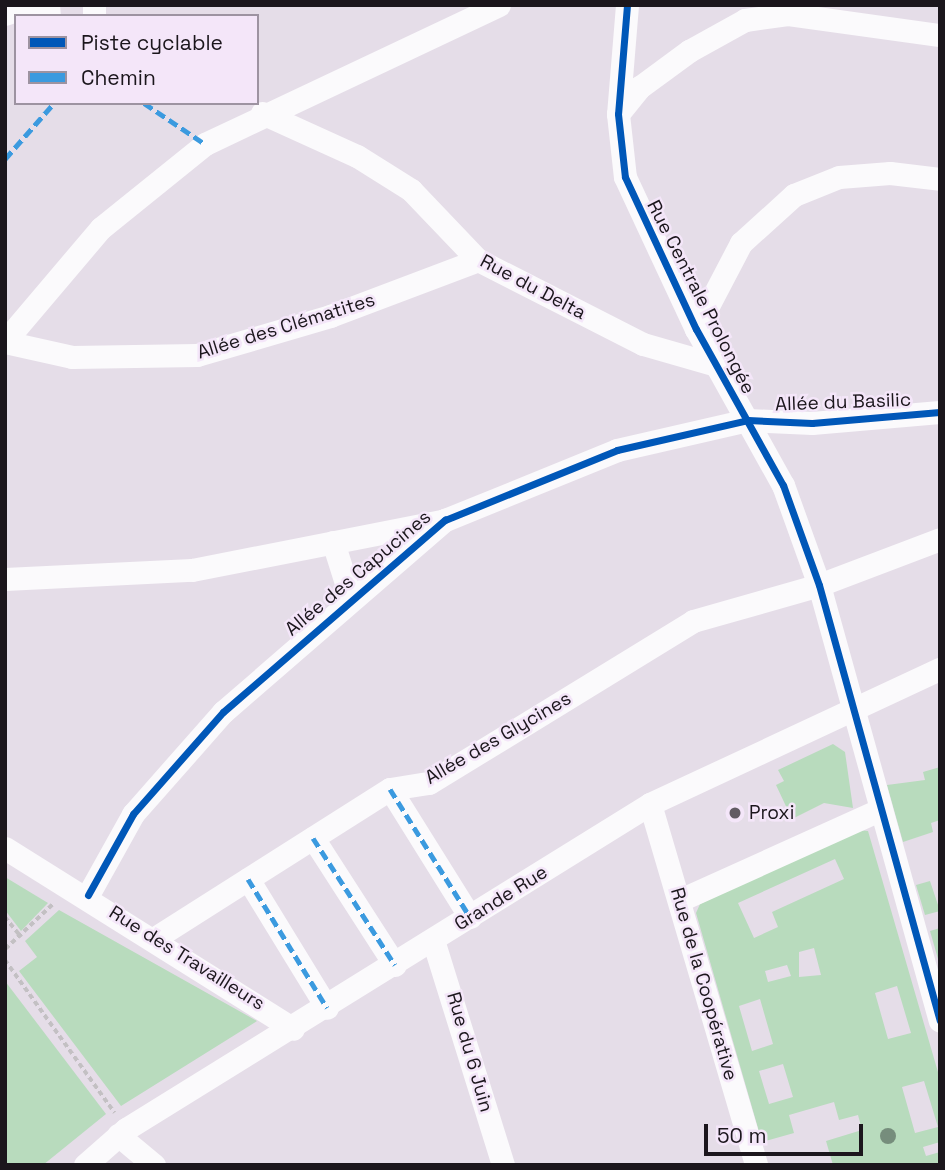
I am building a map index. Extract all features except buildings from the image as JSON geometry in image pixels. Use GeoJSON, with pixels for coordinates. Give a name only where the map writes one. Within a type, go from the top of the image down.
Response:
{"type":"FeatureCollection","features":[{"type":"Feature","properties":{"kind":"street"},"geometry":{"type":"LineString","coordinates":[[5,14],[31,5]]}},
{"type":"Feature","properties":{"kind":"street","name":"Rue Centrale Prolongée"},"geometry":{"type":"LineString","coordinates":[[627,5],[618,114],[625,177],[696,330],[783,485],[818,585],[850,710],[940,1020]]}},
{"type":"Feature","properties":{"kind":"street"},"geometry":{"type":"LineString","coordinates":[[5,341],[101,228],[205,144],[262,113],[497,6]]}},
{"type":"Feature","properties":{"kind":"street"},"geometry":{"type":"LineString","coordinates":[[618,114],[640,87],[689,51],[745,20],[788,14],[940,35]]}},
{"type":"Feature","properties":{"kind":"street","name":"Rue du Delta"},"geometry":{"type":"LineString","coordinates":[[262,113],[356,156],[411,190],[478,260],[643,344],[716,365]]}},
{"type":"Feature","properties":{"kind":"street"},"geometry":{"type":"LineString","coordinates":[[696,330],[741,243],[794,195],[838,177],[890,173],[940,179]]}},
{"type":"Feature","properties":{"kind":"street","name":"Allée des Clématites"},"geometry":{"type":"LineString","coordinates":[[5,341],[72,357],[197,355],[330,316],[478,260]]}},
{"type":"Feature","properties":{"kind":"street","name":"Allée du Basilic"},"geometry":{"type":"LineString","coordinates":[[748,420],[812,423],[940,412]]}},
{"type":"Feature","properties":{"kind":"street","name":"Allée des Capucines"},"geometry":{"type":"LineString","coordinates":[[88,895],[133,814],[223,712],[350,596],[445,520],[617,450],[748,420]]}},
{"type":"Feature","properties":{"kind":"street"},"geometry":{"type":"LineString","coordinates":[[5,579],[192,570],[445,520]]}},
{"type":"Feature","properties":{"kind":"street","name":"Allée des Glycines"},"geometry":{"type":"LineString","coordinates":[[155,938],[390,789],[429,783],[693,621],[818,585],[940,539]]}},
{"type":"Feature","properties":{"kind":"street"},"geometry":{"type":"LineString","coordinates":[[333,542],[350,596]]}},
{"type":"Feature","properties":{"kind":"street","name":"Grande Rue"},"geometry":{"type":"LineString","coordinates":[[85,1165],[122,1132],[327,1008],[650,804],[940,669]]}},
{"type":"Feature","properties":{"kind":"street"},"geometry":{"type":"LineString","coordinates":[[390,789],[470,917]]}},
{"type":"Feature","properties":{"kind":"street","name":"Rue de la Coopérative"},"geometry":{"type":"LineString","coordinates":[[650,804],[756,1165]]}},
{"type":"Feature","properties":{"kind":"street"},"geometry":{"type":"LineString","coordinates":[[680,900],[879,810]]}},
{"type":"Feature","properties":{"kind":"street"},"geometry":{"type":"LineString","coordinates":[[313,838],[395,965]]}},
{"type":"Feature","properties":{"kind":"street","name":"Rue des Travailleurs"},"geometry":{"type":"LineString","coordinates":[[5,848],[88,895],[293,1029]]}},
{"type":"Feature","properties":{"kind":"street"},"geometry":{"type":"LineString","coordinates":[[248,879],[327,1008]]}},
{"type":"Feature","properties":{"kind":"street","name":"Rue du 6 Juin"},"geometry":{"type":"LineString","coordinates":[[433,940],[503,1165]]}},
{"type":"Feature","properties":{"kind":"street"},"geometry":{"type":"LineString","coordinates":[[122,1132],[154,1165]]}},
{"type":"Feature","properties":{"kind":"path"},"geometry":{"type":"LineString","coordinates":[[5,949],[53,905],[65,882]]}},
{"type":"Feature","properties":{"kind":"path"},"geometry":{"type":"LineString","coordinates":[[5,917],[21,937]]}},
{"type":"Feature","properties":{"kind":"path"},"geometry":{"type":"LineString","coordinates":[[5,960],[122,1132]]}},
{"type":"Feature","properties":{"kind":"green space"},"geometry":{"type":"Polygon","coordinates":[[[833,744],[845,752],[853,808],[824,803],[792,819],[776,785],[784,781],[778,770],[833,744]]]}},
{"type":"Feature","properties":{"kind":"green space"},"geometry":{"type":"Polygon","coordinates":[[[940,767],[940,820],[931,823],[933,832],[903,842],[887,785],[925,780],[923,772],[940,767]]]}},
{"type":"Feature","properties":{"kind":"green space"},"geometry":{"type":"Polygon","coordinates":[[[858,830],[868,831],[940,1079],[940,1142],[923,1147],[926,1156],[940,1152],[940,1165],[833,1165],[826,1141],[862,1130],[858,1115],[839,1120],[834,1102],[789,1115],[794,1133],[762,1142],[696,913],[700,904],[858,830]],[[835,859],[738,903],[754,938],[778,927],[772,912],[844,879],[835,859]],[[814,948],[799,952],[799,977],[821,975],[814,948]],[[787,965],[765,971],[768,982],[791,976],[787,965]],[[897,986],[875,993],[888,1039],[911,1033],[897,986]],[[760,999],[739,1006],[752,1051],[773,1044],[760,999]],[[783,1064],[759,1071],[769,1104],[793,1097],[783,1064]],[[924,1081],[902,1087],[915,1133],[938,1127],[924,1081]]]}},
{"type":"Feature","properties":{"kind":"green space"},"geometry":{"type":"Polygon","coordinates":[[[5,877],[48,903],[21,931],[5,910],[5,877]]]}},
{"type":"Feature","properties":{"kind":"green space"},"geometry":{"type":"Polygon","coordinates":[[[930,881],[940,911],[925,915],[916,885],[930,881]]]}},
{"type":"Feature","properties":{"kind":"green space"},"geometry":{"type":"Polygon","coordinates":[[[59,910],[257,1021],[121,1106],[19,971],[37,957],[25,941],[59,910]]]}},
{"type":"Feature","properties":{"kind":"green space"},"geometry":{"type":"Polygon","coordinates":[[[940,928],[940,966],[930,931],[940,928]]]}},
{"type":"Feature","properties":{"kind":"green space"},"geometry":{"type":"Polygon","coordinates":[[[5,981],[106,1114],[43,1165],[5,1165],[5,981]]]}},
{"type":"Feature","properties":{"kind":"marked path"},"geometry":{"type":"LineString","coordinates":[[5,159],[52,105]]}},
{"type":"Feature","properties":{"kind":"marked path"},"geometry":{"type":"LineString","coordinates":[[147,105],[205,144]]}},
{"type":"Feature","properties":{"kind":"marked path"},"geometry":{"type":"LineString","coordinates":[[390,789],[470,917]]}},
{"type":"Feature","properties":{"kind":"marked path"},"geometry":{"type":"LineString","coordinates":[[313,838],[395,965]]}},
{"type":"Feature","properties":{"kind":"marked path"},"geometry":{"type":"LineString","coordinates":[[248,879],[327,1008]]}},
{"type":"Feature","properties":{"kind":"cycle path"},"geometry":{"type":"LineString","coordinates":[[627,5],[618,114],[625,177],[696,329],[783,485],[819,585],[940,1020]]}},
{"type":"Feature","properties":{"kind":"cycle path"},"geometry":{"type":"LineString","coordinates":[[88,895],[133,814],[223,712],[445,520],[617,450],[748,420],[812,423],[940,412]]}},
{"type":"Feature","properties":{"kind":"place","name":"Proxi"},"geometry":{"type":"Point","coordinates":[735,813]}}]}
